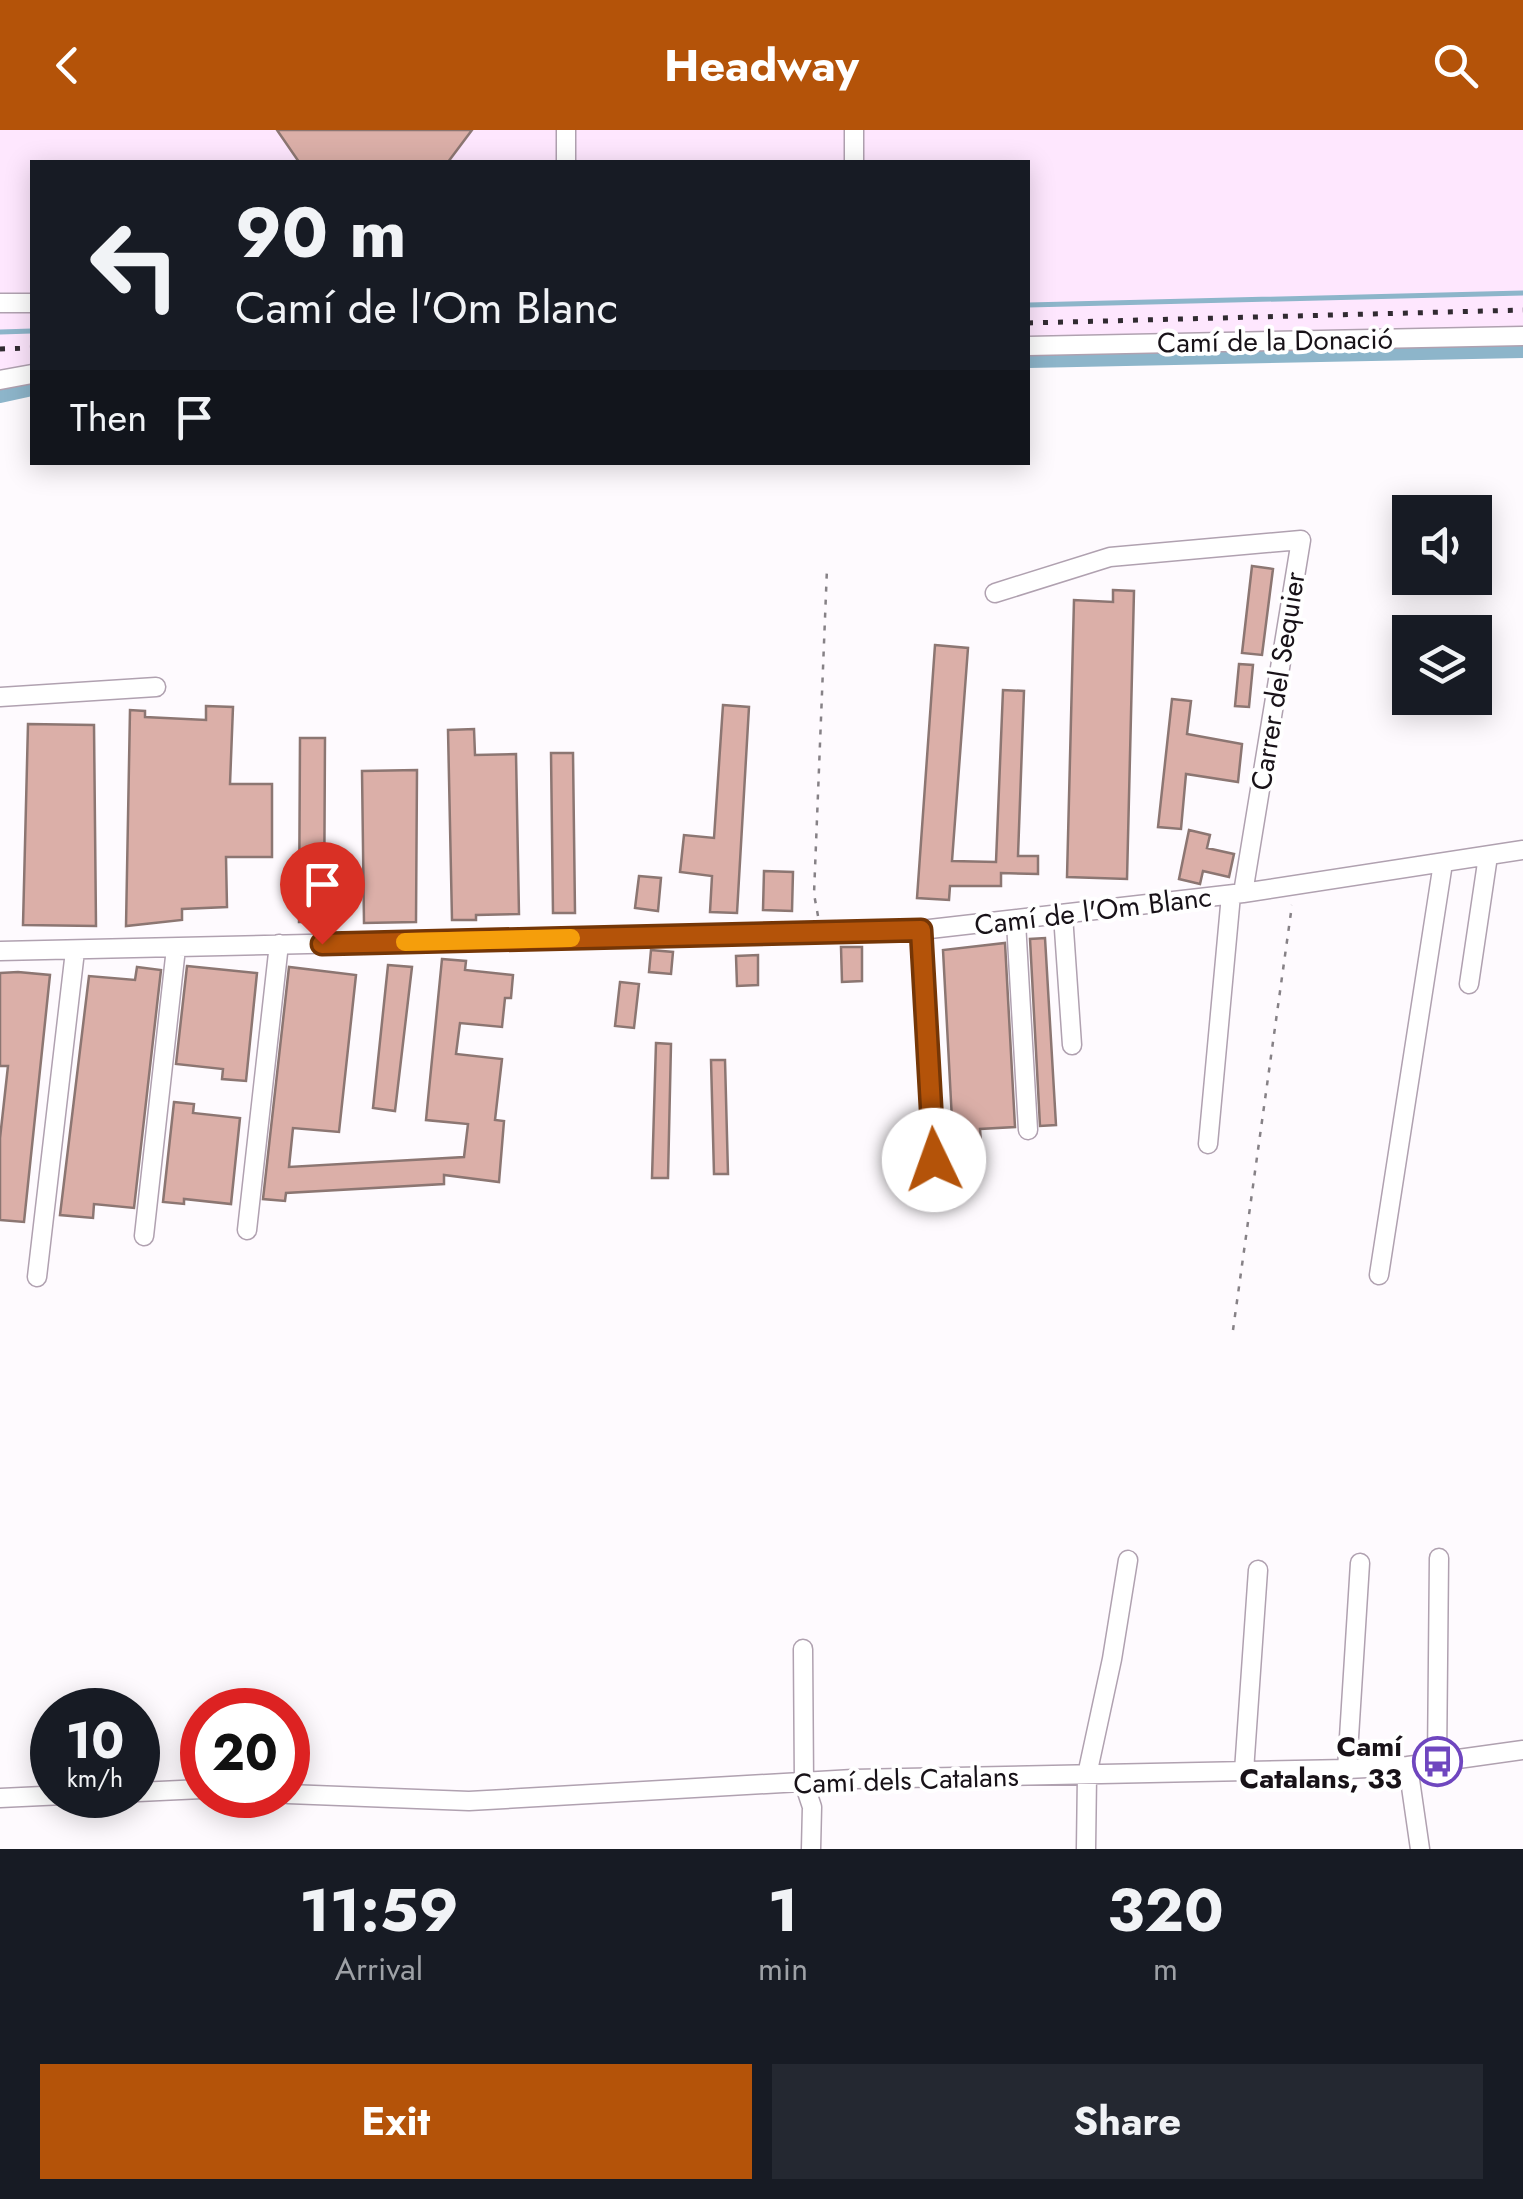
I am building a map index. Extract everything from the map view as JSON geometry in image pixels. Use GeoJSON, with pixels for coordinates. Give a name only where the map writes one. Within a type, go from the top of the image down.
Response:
{"type":"FeatureCollection","features":[{"type":"Feature","properties":{"kind":"street"},"geometry":{"type":"LineString","coordinates":[[566,130],[566,160]]}},
{"type":"Feature","properties":{"kind":"street"},"geometry":{"type":"LineString","coordinates":[[854,130],[854,160]]}},
{"type":"Feature","properties":{"kind":"street"},"geometry":{"type":"LineString","coordinates":[[0,303],[30,302]]}},
{"type":"Feature","properties":{"kind":"street","name":"Camí de la Donació"},"geometry":{"type":"LineString","coordinates":[[1030,346],[1523,336]]}},
{"type":"Feature","properties":{"kind":"street"},"geometry":{"type":"LineString","coordinates":[[0,380],[30,374]]}},
{"type":"Feature","properties":{"kind":"street","name":"Carrer del Sequier"},"geometry":{"type":"LineString","coordinates":[[995,592],[1110,558],[1302,540],[1237,894]]}},
{"type":"Feature","properties":{"kind":"street"},"geometry":{"type":"LineString","coordinates":[[0,697],[156,687]]}},
{"type":"Feature","properties":{"kind":"street","name":"Camí de l'Om Blanc"},"geometry":{"type":"LineString","coordinates":[[0,951],[921,930],[1237,894],[1523,850]]}},
{"type":"Feature","properties":{"kind":"street"},"geometry":{"type":"LineString","coordinates":[[1469,984],[1488,856]]}},
{"type":"Feature","properties":{"kind":"street"},"geometry":{"type":"LineString","coordinates":[[1379,1275],[1443,863]]}},
{"type":"Feature","properties":{"kind":"street"},"geometry":{"type":"LineString","coordinates":[[1208,1144],[1237,894]]}},
{"type":"Feature","properties":{"kind":"street"},"geometry":{"type":"LineString","coordinates":[[1063,915],[1072,1046]]}},
{"type":"Feature","properties":{"kind":"street"},"geometry":{"type":"LineString","coordinates":[[1016,922],[1028,1130]]}},
{"type":"Feature","properties":{"kind":"street"},"geometry":{"type":"LineString","coordinates":[[921,930],[934,1160]]}},
{"type":"Feature","properties":{"kind":"street"},"geometry":{"type":"LineString","coordinates":[[247,1230],[280,944]]}},
{"type":"Feature","properties":{"kind":"street"},"geometry":{"type":"LineString","coordinates":[[144,1236],[176,948]]}},
{"type":"Feature","properties":{"kind":"street"},"geometry":{"type":"LineString","coordinates":[[37,1277],[75,951]]}},
{"type":"Feature","properties":{"kind":"street"},"geometry":{"type":"LineString","coordinates":[[1437,1762],[1439,1558]]}},
{"type":"Feature","properties":{"kind":"street"},"geometry":{"type":"LineString","coordinates":[[1086,1849],[1087,1774],[1128,1560]]}},
{"type":"Feature","properties":{"kind":"street"},"geometry":{"type":"LineString","coordinates":[[1347,1769],[1360,1563]]}},
{"type":"Feature","properties":{"kind":"street"},"geometry":{"type":"LineString","coordinates":[[1244,1771],[1258,1570]]}},
{"type":"Feature","properties":{"kind":"street"},"geometry":{"type":"LineString","coordinates":[[804,1649],[804,1783],[812,1807],[812,1849]]}},
{"type":"Feature","properties":{"kind":"street","name":"Camí dels Catalans"},"geometry":{"type":"LineString","coordinates":[[310,1795],[468,1801],[804,1783],[1347,1769],[1408,1766],[1523,1750]]}},
{"type":"Feature","properties":{"kind":"street"},"geometry":{"type":"LineString","coordinates":[[1408,1766],[1420,1849]]}},
{"type":"Feature","properties":{"kind":"street"},"geometry":{"type":"LineString","coordinates":[[0,1798],[30,1797]]}},
{"type":"Feature","properties":{"kind":"path"},"geometry":{"type":"LineString","coordinates":[[822,932],[814,894],[827,568]]}},
{"type":"Feature","properties":{"kind":"path"},"geometry":{"type":"LineString","coordinates":[[1233,1330],[1294,886]]}},
{"type":"Feature","properties":{"kind":"shaded area"},"geometry":{"type":"Polygon","coordinates":[[[0,130],[1523,130],[1523,338],[1030,353],[1030,160],[30,160],[30,381],[0,382],[0,130]]]}},
{"type":"Feature","properties":{"kind":"building"},"geometry":{"type":"Polygon","coordinates":[[[277,130],[472,130],[450,160],[298,160],[277,130]]]}},
{"type":"Feature","properties":{"kind":"building"},"geometry":{"type":"Polygon","coordinates":[[[1252,566],[1273,569],[1262,655],[1242,653],[1252,566]]]}},
{"type":"Feature","properties":{"kind":"building"},"geometry":{"type":"Polygon","coordinates":[[[1113,590],[1134,591],[1127,879],[1067,877],[1074,600],[1113,602],[1113,590]]]}},
{"type":"Feature","properties":{"kind":"building"},"geometry":{"type":"Polygon","coordinates":[[[935,645],[968,648],[952,861],[996,862],[1003,690],[1024,691],[1018,856],[1038,856],[1038,874],[1001,873],[1001,886],[950,886],[949,900],[917,898],[935,645]]]}},
{"type":"Feature","properties":{"kind":"building"},"geometry":{"type":"Polygon","coordinates":[[[1239,664],[1253,665],[1249,707],[1235,706],[1239,664]]]}},
{"type":"Feature","properties":{"kind":"building"},"geometry":{"type":"Polygon","coordinates":[[[1172,699],[1191,701],[1187,734],[1242,744],[1238,782],[1186,774],[1181,829],[1158,827],[1172,699]]]}},
{"type":"Feature","properties":{"kind":"building"},"geometry":{"type":"Polygon","coordinates":[[[723,705],[749,707],[737,913],[710,912],[712,876],[680,872],[684,835],[714,838],[723,705]]]}},
{"type":"Feature","properties":{"kind":"building"},"geometry":{"type":"Polygon","coordinates":[[[206,706],[233,707],[230,784],[272,784],[272,857],[226,857],[227,907],[182,909],[182,920],[126,926],[130,710],[145,711],[145,717],[206,720],[206,706]]]}},
{"type":"Feature","properties":{"kind":"building"},"geometry":{"type":"Polygon","coordinates":[[[28,724],[94,725],[96,926],[23,925],[28,724]]]}},
{"type":"Feature","properties":{"kind":"building"},"geometry":{"type":"Polygon","coordinates":[[[474,729],[475,755],[516,754],[519,914],[452,920],[448,730],[474,729]]]}},
{"type":"Feature","properties":{"kind":"building"},"geometry":{"type":"Polygon","coordinates":[[[300,738],[325,738],[324,922],[299,922],[300,738]]]}},
{"type":"Feature","properties":{"kind":"building"},"geometry":{"type":"Polygon","coordinates":[[[551,753],[573,753],[575,913],[553,913],[551,753]]]}},
{"type":"Feature","properties":{"kind":"building"},"geometry":{"type":"Polygon","coordinates":[[[417,770],[416,922],[364,923],[362,771],[417,770]]]}},
{"type":"Feature","properties":{"kind":"building"},"geometry":{"type":"Polygon","coordinates":[[[1189,830],[1210,835],[1207,848],[1234,854],[1229,877],[1203,871],[1200,884],[1179,879],[1189,830]]]}},
{"type":"Feature","properties":{"kind":"building"},"geometry":{"type":"Polygon","coordinates":[[[764,871],[793,872],[792,911],[763,910],[764,871]]]}},
{"type":"Feature","properties":{"kind":"building"},"geometry":{"type":"Polygon","coordinates":[[[639,876],[661,878],[658,911],[635,908],[639,876]]]}},
{"type":"Feature","properties":{"kind":"building"},"geometry":{"type":"Polygon","coordinates":[[[1045,938],[1056,1125],[1040,1126],[1030,939],[1045,938]]]}},
{"type":"Feature","properties":{"kind":"building"},"geometry":{"type":"Polygon","coordinates":[[[1005,943],[1015,1127],[980,1129],[982,1157],[954,1158],[943,950],[1005,943]]]}},
{"type":"Feature","properties":{"kind":"building"},"geometry":{"type":"Polygon","coordinates":[[[841,947],[862,947],[862,981],[842,982],[841,947]]]}},
{"type":"Feature","properties":{"kind":"building"},"geometry":{"type":"Polygon","coordinates":[[[651,950],[673,952],[671,974],[649,972],[651,950]]]}},
{"type":"Feature","properties":{"kind":"building"},"geometry":{"type":"Polygon","coordinates":[[[758,955],[758,985],[737,986],[736,956],[758,955]]]}},
{"type":"Feature","properties":{"kind":"building"},"geometry":{"type":"Polygon","coordinates":[[[442,959],[466,961],[465,970],[513,975],[511,998],[505,998],[502,1027],[460,1023],[456,1054],[502,1059],[495,1120],[504,1121],[499,1182],[444,1175],[444,1184],[286,1193],[285,1201],[263,1199],[289,967],[356,975],[339,1132],[293,1128],[289,1167],[464,1157],[468,1124],[426,1120],[442,959]]]}},
{"type":"Feature","properties":{"kind":"building"},"geometry":{"type":"Polygon","coordinates":[[[388,965],[412,967],[395,1111],[373,1108],[388,965]]]}},
{"type":"Feature","properties":{"kind":"building"},"geometry":{"type":"Polygon","coordinates":[[[187,966],[257,973],[246,1081],[222,1079],[223,1069],[176,1064],[187,966]]]}},
{"type":"Feature","properties":{"kind":"building"},"geometry":{"type":"Polygon","coordinates":[[[137,967],[161,970],[134,1208],[94,1204],[93,1218],[60,1215],[89,976],[135,980],[137,967]]]}},
{"type":"Feature","properties":{"kind":"building"},"geometry":{"type":"Polygon","coordinates":[[[0,973],[50,975],[24,1222],[0,1220],[0,1138],[8,1066],[0,1066],[0,973]]]}},
{"type":"Feature","properties":{"kind":"building"},"geometry":{"type":"Polygon","coordinates":[[[620,982],[639,984],[634,1028],[615,1026],[620,982]]]}},
{"type":"Feature","properties":{"kind":"building"},"geometry":{"type":"Polygon","coordinates":[[[656,1043],[671,1044],[668,1178],[652,1178],[656,1043]]]}},
{"type":"Feature","properties":{"kind":"building"},"geometry":{"type":"Polygon","coordinates":[[[711,1060],[725,1060],[728,1174],[714,1174],[711,1060]]]}},
{"type":"Feature","properties":{"kind":"building"},"geometry":{"type":"Polygon","coordinates":[[[174,1102],[194,1104],[193,1113],[240,1118],[231,1204],[184,1199],[184,1204],[163,1202],[174,1102]]]}},
{"type":"Feature","properties":{"kind":"waterway"},"geometry":{"type":"LineString","coordinates":[[1030,305],[1523,293]]}},
{"type":"Feature","properties":{"kind":"waterway"},"geometry":{"type":"LineString","coordinates":[[0,332],[30,331]]}},
{"type":"Feature","properties":{"kind":"waterway"},"geometry":{"type":"LineString","coordinates":[[1030,359],[1523,349]]}},
{"type":"Feature","properties":{"kind":"waterway"},"geometry":{"type":"LineString","coordinates":[[0,394],[30,387]]}},
{"type":"Feature","properties":{"kind":"railway"},"geometry":{"type":"LineString","coordinates":[[1030,323],[1523,310]]}},
{"type":"Feature","properties":{"kind":"railway"},"geometry":{"type":"LineString","coordinates":[[0,349],[30,348]]}},
{"type":"Feature","properties":{"kind":"slow traffic"},"geometry":{"type":"LineString","coordinates":[[405,942],[571,938]]}},
{"type":"Feature","properties":{"kind":"place","name":"Camí Catalans, 33"},"geometry":{"type":"Point","coordinates":[1437,1762]}},
{"type":"Feature","properties":{"kind":"route"},"geometry":{"type":"LineString","coordinates":[[322,944],[921,930],[934,1160]]}}]}
